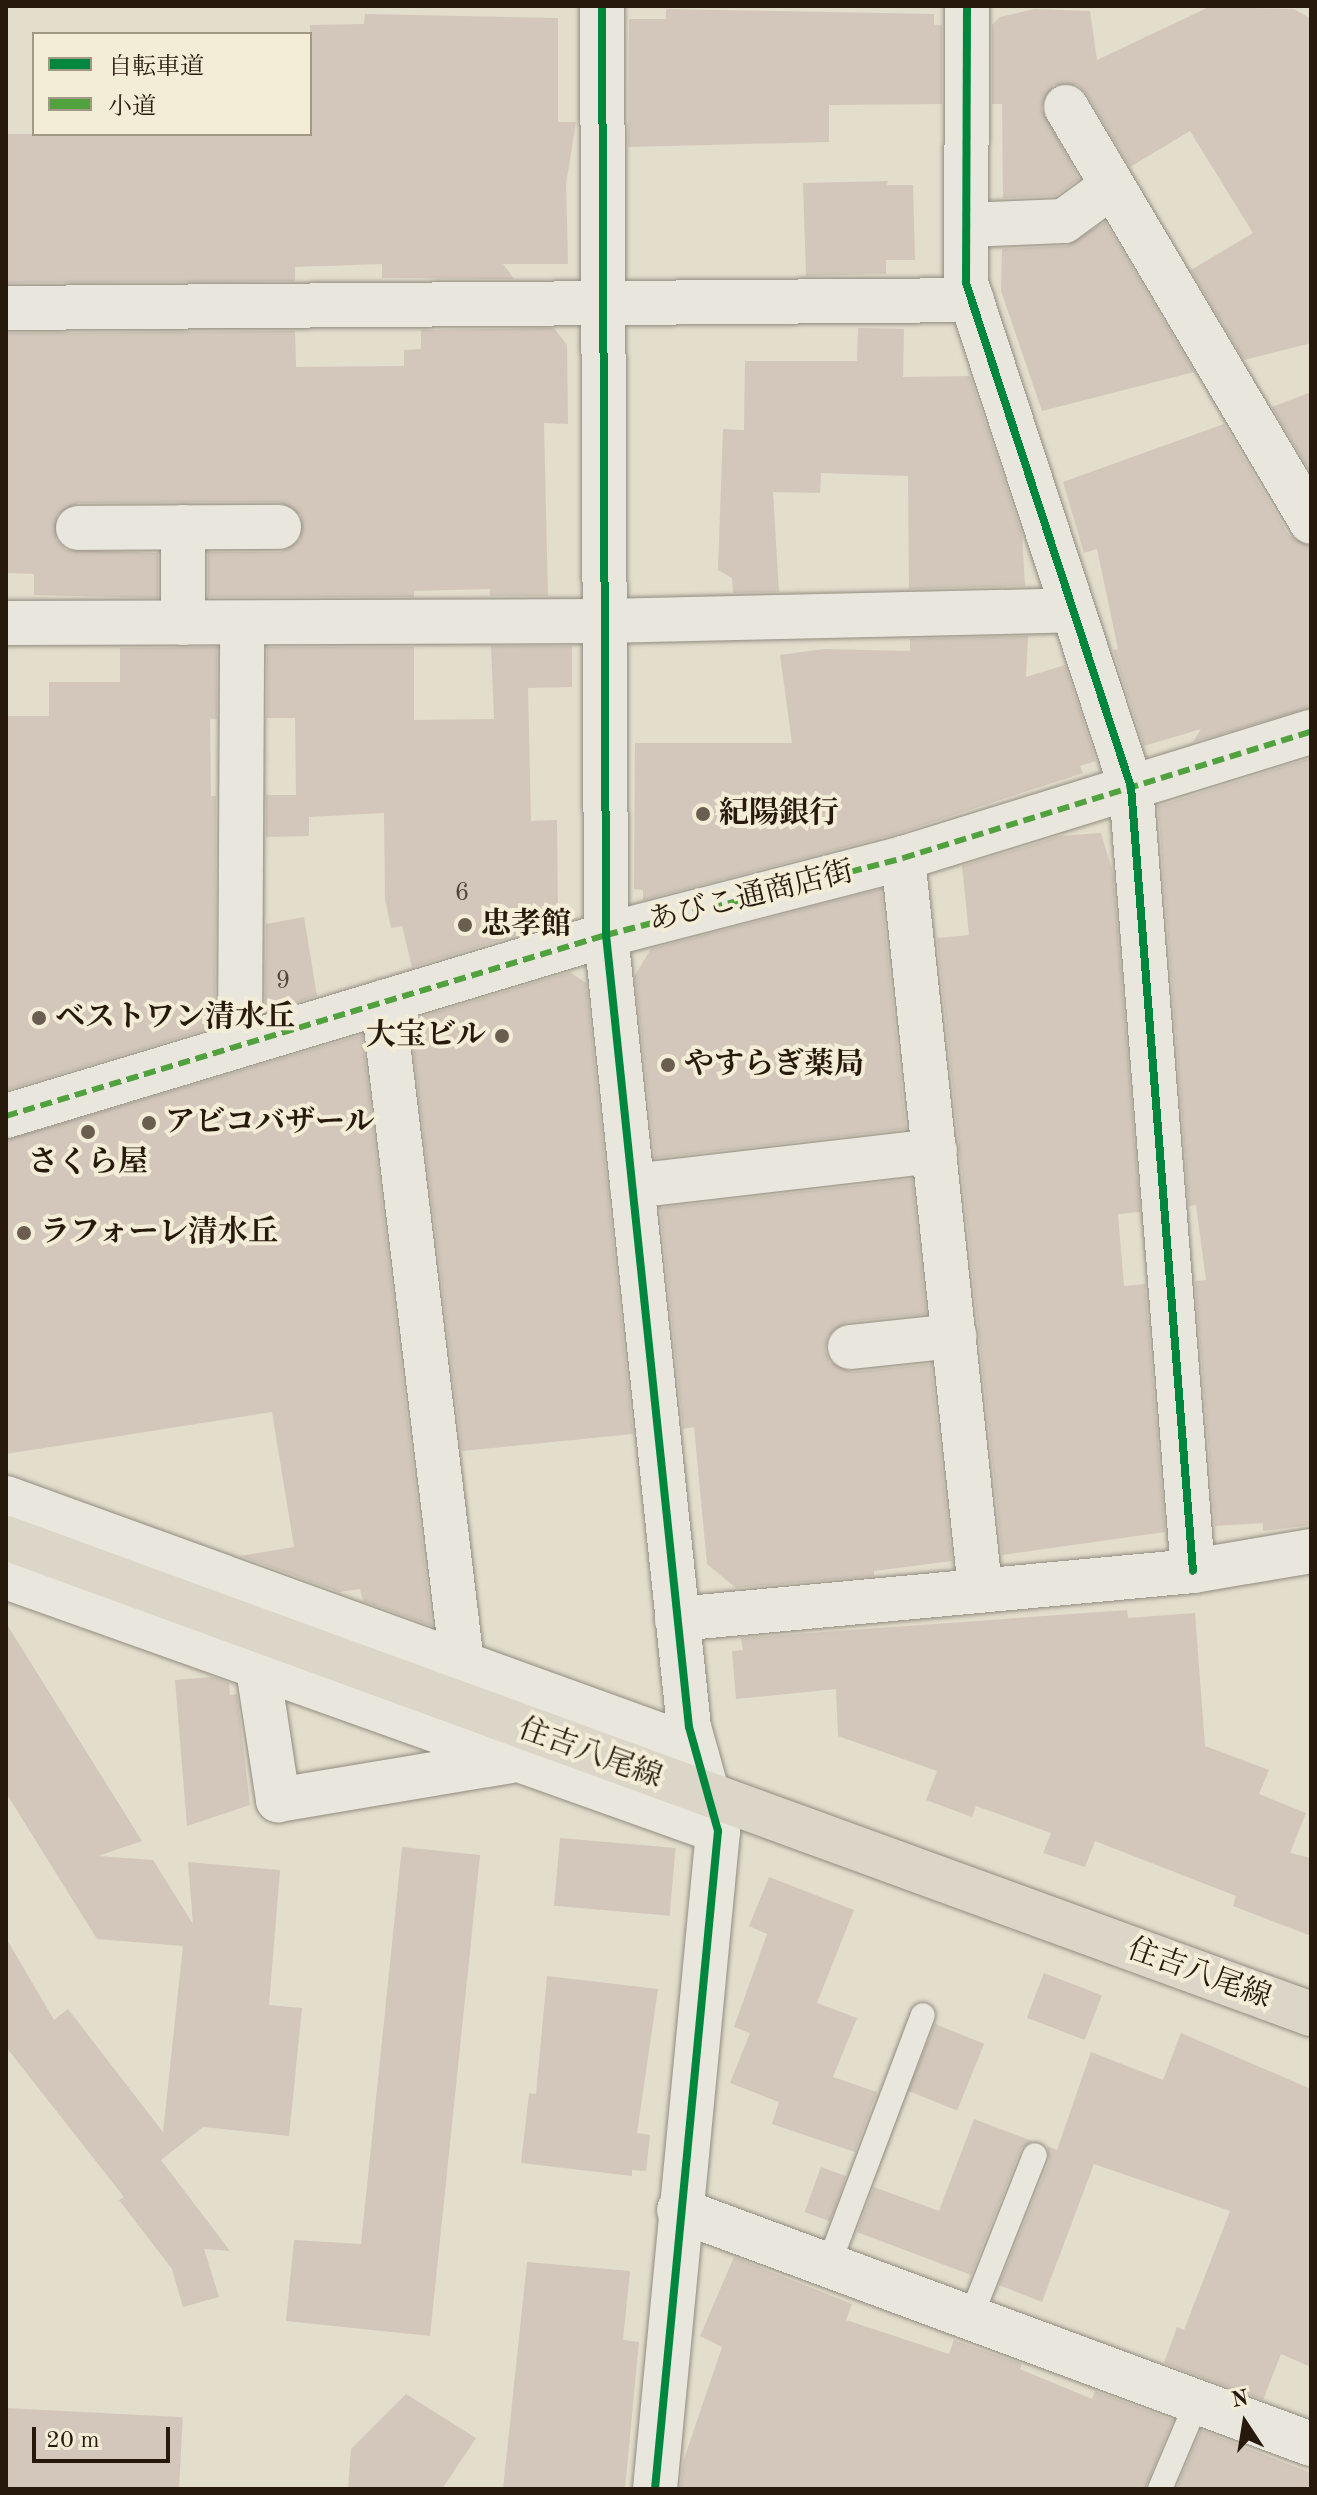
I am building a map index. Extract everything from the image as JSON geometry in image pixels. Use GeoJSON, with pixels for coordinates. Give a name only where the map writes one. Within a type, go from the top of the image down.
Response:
{"type":"FeatureCollection","features":[{"type":"Feature","properties":{"kind":"main road","name":"住吉八尾線"},"geometry":{"type":"LineString","coordinates":[[6,1538],[716,1816],[1311,2014]]}},
{"type":"Feature","properties":{"kind":"street"},"geometry":{"type":"LineString","coordinates":[[602,6],[606,935],[677,1619],[693,1747],[716,1816],[655,2489]]}},
{"type":"Feature","properties":{"kind":"street"},"geometry":{"type":"LineString","coordinates":[[967,6],[966,283],[1131,787],[1193,1571]]}},
{"type":"Feature","properties":{"kind":"street"},"geometry":{"type":"LineString","coordinates":[[1066,107],[1311,522]]}},
{"type":"Feature","properties":{"kind":"street"},"geometry":{"type":"LineString","coordinates":[[966,225],[1064,221],[1112,186]]}},
{"type":"Feature","properties":{"kind":"street"},"geometry":{"type":"LineString","coordinates":[[6,308],[972,300]]}},
{"type":"Feature","properties":{"kind":"street"},"geometry":{"type":"LineString","coordinates":[[183,527],[183,623]]}},
{"type":"Feature","properties":{"kind":"street"},"geometry":{"type":"LineString","coordinates":[[78,528],[279,527]]}},
{"type":"Feature","properties":{"kind":"street"},"geometry":{"type":"LineString","coordinates":[[6,623],[603,621],[1073,610]]}},
{"type":"Feature","properties":{"kind":"street"},"geometry":{"type":"LineString","coordinates":[[240,1043],[242,623]]}},
{"type":"Feature","properties":{"kind":"street","name":"あびこ通商店街"},"geometry":{"type":"LineString","coordinates":[[6,1116],[606,935],[903,858],[1311,732]]}},
{"type":"Feature","properties":{"kind":"street"},"geometry":{"type":"LineString","coordinates":[[903,858],[980,1588]]}},
{"type":"Feature","properties":{"kind":"street"},"geometry":{"type":"LineString","coordinates":[[383,1002],[462,1664]]}},
{"type":"Feature","properties":{"kind":"street"},"geometry":{"type":"LineString","coordinates":[[632,1186],[935,1151]]}},
{"type":"Feature","properties":{"kind":"street"},"geometry":{"type":"LineString","coordinates":[[850,1347],[954,1336]]}},
{"type":"Feature","properties":{"kind":"street"},"geometry":{"type":"LineString","coordinates":[[6,1498],[693,1747]]}},
{"type":"Feature","properties":{"kind":"street"},"geometry":{"type":"LineString","coordinates":[[677,1619],[980,1588],[1193,1571],[1311,1551]]}},
{"type":"Feature","properties":{"kind":"street"},"geometry":{"type":"LineString","coordinates":[[6,1577],[512,1761],[716,1816]]}},
{"type":"Feature","properties":{"kind":"street"},"geometry":{"type":"LineString","coordinates":[[258,1669],[278,1800],[512,1761]]}},
{"type":"Feature","properties":{"kind":"street"},"geometry":{"type":"LineString","coordinates":[[679,2210],[1196,2404],[1311,2444]]}},
{"type":"Feature","properties":{"kind":"lane"},"geometry":{"type":"LineString","coordinates":[[828,2266],[923,2015]]}},
{"type":"Feature","properties":{"kind":"lane"},"geometry":{"type":"LineString","coordinates":[[970,2319],[1035,2155]]}},
{"type":"Feature","properties":{"kind":"lane"},"geometry":{"type":"LineString","coordinates":[[1160,2489],[1196,2404]]}},
{"type":"Feature","properties":{"kind":"building"},"geometry":{"type":"Polygon","coordinates":[[[1209,7],[1294,9],[1311,19],[1311,343],[1244,360],[1191,270],[1253,233],[1190,131],[1130,167],[1087,94],[1078,85],[1054,85],[1041,108],[1079,179],[1055,196],[1003,198],[1002,104],[992,104],[992,25],[1000,17],[1035,9],[1090,11],[1097,60],[1209,7]]]}},
{"type":"Feature","properties":{"kind":"building"},"geometry":{"type":"Polygon","coordinates":[[[666,9],[934,14],[934,25],[942,25],[942,104],[829,105],[829,142],[628,147],[629,19],[666,19],[666,9]]]}},
{"type":"Feature","properties":{"kind":"building"},"geometry":{"type":"Polygon","coordinates":[[[365,14],[558,18],[558,122],[576,122],[566,184],[568,264],[503,264],[514,279],[382,278],[382,264],[295,267],[295,281],[7,283],[7,134],[312,136],[310,25],[364,24],[365,14]]]}},
{"type":"Feature","properties":{"kind":"building"},"geometry":{"type":"Polygon","coordinates":[[[888,181],[887,185],[913,185],[915,260],[886,260],[886,274],[806,276],[803,183],[888,181]]]}},
{"type":"Feature","properties":{"kind":"building"},"geometry":{"type":"Polygon","coordinates":[[[1105,222],[1194,372],[1042,411],[1001,291],[1002,249],[1066,246],[1105,222]]]}},
{"type":"Feature","properties":{"kind":"building"},"geometry":{"type":"Polygon","coordinates":[[[554,328],[567,345],[568,424],[544,423],[548,596],[490,596],[490,589],[414,591],[414,597],[208,597],[208,552],[280,552],[300,540],[301,515],[279,502],[78,503],[57,515],[56,540],[66,550],[158,553],[158,598],[34,595],[34,574],[6,573],[6,333],[295,331],[296,367],[404,366],[404,350],[421,349],[421,330],[554,328]]]}},
{"type":"Feature","properties":{"kind":"building"},"geometry":{"type":"Polygon","coordinates":[[[858,328],[904,329],[903,377],[970,376],[1022,534],[1025,586],[909,589],[908,476],[821,473],[820,493],[773,492],[779,592],[733,593],[732,578],[718,570],[723,429],[744,430],[745,361],[857,361],[858,328]]]}},
{"type":"Feature","properties":{"kind":"building"},"geometry":{"type":"Polygon","coordinates":[[[1311,392],[1311,473],[1272,407],[1311,392]]]}},
{"type":"Feature","properties":{"kind":"building"},"geometry":{"type":"Polygon","coordinates":[[[1224,424],[1289,535],[1311,547],[1311,708],[1193,742],[1201,729],[1144,746],[1113,650],[1118,649],[1097,549],[1084,553],[1063,482],[1224,424]]]}},
{"type":"Feature","properties":{"kind":"building"},"geometry":{"type":"Polygon","coordinates":[[[1028,636],[1026,677],[1065,665],[1096,761],[1080,766],[1083,773],[896,834],[643,900],[643,890],[634,889],[635,743],[792,743],[780,655],[824,649],[910,651],[910,639],[1028,636]]]}},
{"type":"Feature","properties":{"kind":"building"},"geometry":{"type":"Polygon","coordinates":[[[491,646],[572,646],[572,687],[528,688],[531,821],[557,820],[558,923],[412,967],[402,926],[391,928],[385,899],[384,813],[309,817],[309,836],[266,837],[266,795],[296,795],[295,718],[267,718],[267,647],[414,647],[414,720],[494,719],[491,646]]]}},
{"type":"Feature","properties":{"kind":"building"},"geometry":{"type":"Polygon","coordinates":[[[217,647],[217,719],[210,719],[211,796],[216,796],[215,1027],[6,1090],[6,716],[49,716],[49,682],[120,682],[120,648],[217,647]]]}},
{"type":"Feature","properties":{"kind":"building"},"geometry":{"type":"Polygon","coordinates":[[[1311,758],[1311,1525],[1263,1531],[1263,1523],[1215,1526],[1195,1281],[1206,1280],[1196,1205],[1189,1206],[1158,806],[1311,758]]]}},
{"type":"Feature","properties":{"kind":"building"},"geometry":{"type":"Polygon","coordinates":[[[1101,833],[1113,873],[1140,1212],[1118,1214],[1124,1286],[1145,1284],[1165,1532],[1002,1555],[937,938],[969,935],[962,866],[1060,836],[1101,833]]]}},
{"type":"Feature","properties":{"kind":"building"},"geometry":{"type":"Polygon","coordinates":[[[881,889],[906,1129],[655,1158],[635,975],[651,949],[881,889]]]}},
{"type":"Feature","properties":{"kind":"building"},"geometry":{"type":"Polygon","coordinates":[[[304,917],[317,996],[265,1012],[266,924],[304,917]]]}},
{"type":"Feature","properties":{"kind":"building"},"geometry":{"type":"Polygon","coordinates":[[[570,972],[586,983],[633,1434],[462,1451],[410,1020],[570,972]]]}},
{"type":"Feature","properties":{"kind":"building"},"geometry":{"type":"Polygon","coordinates":[[[362,1035],[432,1626],[363,1601],[360,1589],[339,1592],[240,1556],[294,1547],[272,1412],[6,1454],[6,1140],[362,1035]]]}},
{"type":"Feature","properties":{"kind":"building"},"geometry":{"type":"Polygon","coordinates":[[[912,1179],[926,1314],[847,1322],[828,1336],[825,1350],[830,1362],[852,1372],[931,1364],[952,1561],[874,1571],[874,1576],[736,1588],[707,1564],[694,1427],[683,1429],[660,1208],[912,1179]]]}},
{"type":"Feature","properties":{"kind":"building"},"geometry":{"type":"Polygon","coordinates":[[[1127,1610],[1128,1618],[1195,1613],[1205,1746],[1269,1770],[1259,1794],[1306,1813],[1290,1853],[1311,1858],[1311,1936],[1233,1906],[1236,1896],[1095,1841],[1085,1867],[1043,1853],[1051,1833],[976,1806],[972,1817],[926,1800],[937,1771],[838,1736],[836,1689],[736,1699],[732,1651],[743,1650],[741,1638],[1127,1610]]]}},
{"type":"Feature","properties":{"kind":"building"},"geometry":{"type":"Polygon","coordinates":[[[6,1623],[142,1841],[98,1856],[153,1860],[193,1924],[188,1862],[280,1870],[269,2005],[302,2008],[289,2136],[203,2127],[161,2160],[230,2251],[204,2249],[219,2297],[183,2307],[172,2269],[119,2200],[124,2197],[6,2047],[6,1938],[54,2020],[68,2009],[163,2132],[183,1946],[97,1939],[6,1793],[6,1623]]]}},
{"type":"Feature","properties":{"kind":"building"},"geometry":{"type":"Polygon","coordinates":[[[212,1677],[229,1683],[230,1695],[237,1694],[250,1805],[187,1826],[175,1680],[212,1677]]]}},
{"type":"Feature","properties":{"kind":"building"},"geometry":{"type":"Polygon","coordinates":[[[560,1838],[676,1848],[670,1916],[554,1906],[560,1838]]]}},
{"type":"Feature","properties":{"kind":"building"},"geometry":{"type":"Polygon","coordinates":[[[402,1847],[480,1855],[430,2336],[286,2321],[294,2240],[361,2244],[402,1847]]]}},
{"type":"Feature","properties":{"kind":"building"},"geometry":{"type":"Polygon","coordinates":[[[769,1877],[854,1910],[817,2003],[857,2018],[833,2077],[877,2092],[855,2152],[772,2124],[779,2102],[730,2083],[750,2033],[734,2027],[767,1934],[749,1926],[769,1877]]]}},
{"type":"Feature","properties":{"kind":"building"},"geometry":{"type":"Polygon","coordinates":[[[1044,1973],[1102,1995],[1085,2040],[1027,2018],[1044,1973]]]}},
{"type":"Feature","properties":{"kind":"building"},"geometry":{"type":"Polygon","coordinates":[[[547,1976],[658,1989],[637,2133],[650,2135],[646,2171],[632,2170],[632,2176],[521,2163],[529,2093],[536,2094],[547,1976]]]}},
{"type":"Feature","properties":{"kind":"building"},"geometry":{"type":"Polygon","coordinates":[[[935,2024],[984,2044],[957,2111],[908,2091],[935,2024]]]}},
{"type":"Feature","properties":{"kind":"building"},"geometry":{"type":"Polygon","coordinates":[[[1181,2033],[1311,2089],[1311,2367],[1281,2354],[1263,2400],[1164,2363],[1177,2327],[1184,2330],[1230,2211],[1094,2164],[1042,2302],[999,2285],[1049,2161],[1047,2146],[1057,2150],[1091,2052],[1163,2080],[1181,2033]]]}},
{"type":"Feature","properties":{"kind":"building"},"geometry":{"type":"Polygon","coordinates":[[[974,2119],[1032,2141],[1021,2149],[971,2275],[857,2232],[874,2187],[939,2211],[974,2119]]]}},
{"type":"Feature","properties":{"kind":"building"},"geometry":{"type":"Polygon","coordinates":[[[821,2167],[846,2176],[830,2221],[805,2212],[821,2167]]]}},
{"type":"Feature","properties":{"kind":"building"},"geometry":{"type":"Polygon","coordinates":[[[734,2257],[852,2304],[846,2320],[949,2354],[954,2340],[1022,2364],[1020,2369],[1092,2399],[1095,2391],[1173,2420],[1145,2489],[680,2489],[683,2462],[722,2347],[700,2336],[734,2257]]]}},
{"type":"Feature","properties":{"kind":"building"},"geometry":{"type":"Polygon","coordinates":[[[527,2262],[630,2271],[623,2340],[639,2342],[625,2489],[503,2489],[527,2262]]]}},
{"type":"Feature","properties":{"kind":"building"},"geometry":{"type":"Polygon","coordinates":[[[406,2394],[476,2438],[442,2489],[348,2489],[351,2449],[406,2394]]]}},
{"type":"Feature","properties":{"kind":"building"},"geometry":{"type":"Polygon","coordinates":[[[6,2408],[183,2417],[179,2489],[6,2489],[6,2408]]]}},
{"type":"Feature","properties":{"kind":"building"},"geometry":{"type":"Polygon","coordinates":[[[1201,2430],[1311,2473],[1311,2489],[1176,2489],[1201,2430]]]}},
{"type":"Feature","properties":{"kind":"marked path"},"geometry":{"type":"LineString","coordinates":[[6,1116],[606,935],[903,858],[1311,732]]}},
{"type":"Feature","properties":{"kind":"cycle path"},"geometry":{"type":"LineString","coordinates":[[602,6],[606,935],[689,1727],[718,1831],[655,2489]]}},
{"type":"Feature","properties":{"kind":"cycle path"},"geometry":{"type":"LineString","coordinates":[[967,6],[966,283],[1131,787],[1193,1571]]}},
{"type":"Feature","properties":{"kind":"place","name":"紀陽銀行"},"geometry":{"type":"Point","coordinates":[703,814]}},
{"type":"Feature","properties":{"kind":"place","name":"忠孝館"},"geometry":{"type":"Point","coordinates":[465,925]}},
{"type":"Feature","properties":{"kind":"place","name":"ベストワン清水丘"},"geometry":{"type":"Point","coordinates":[39,1018]}},
{"type":"Feature","properties":{"kind":"place","name":"大宝ビル"},"geometry":{"type":"Point","coordinates":[502,1036]}},
{"type":"Feature","properties":{"kind":"place","name":"やすらぎ薬局"},"geometry":{"type":"Point","coordinates":[668,1065]}},
{"type":"Feature","properties":{"kind":"place","name":"アビコバザール"},"geometry":{"type":"Point","coordinates":[149,1123]}},
{"type":"Feature","properties":{"kind":"place","name":"さくら屋"},"geometry":{"type":"Point","coordinates":[88,1132]}},
{"type":"Feature","properties":{"kind":"place","name":"ラフォーレ清水丘"},"geometry":{"type":"Point","coordinates":[24,1233]}}]}
